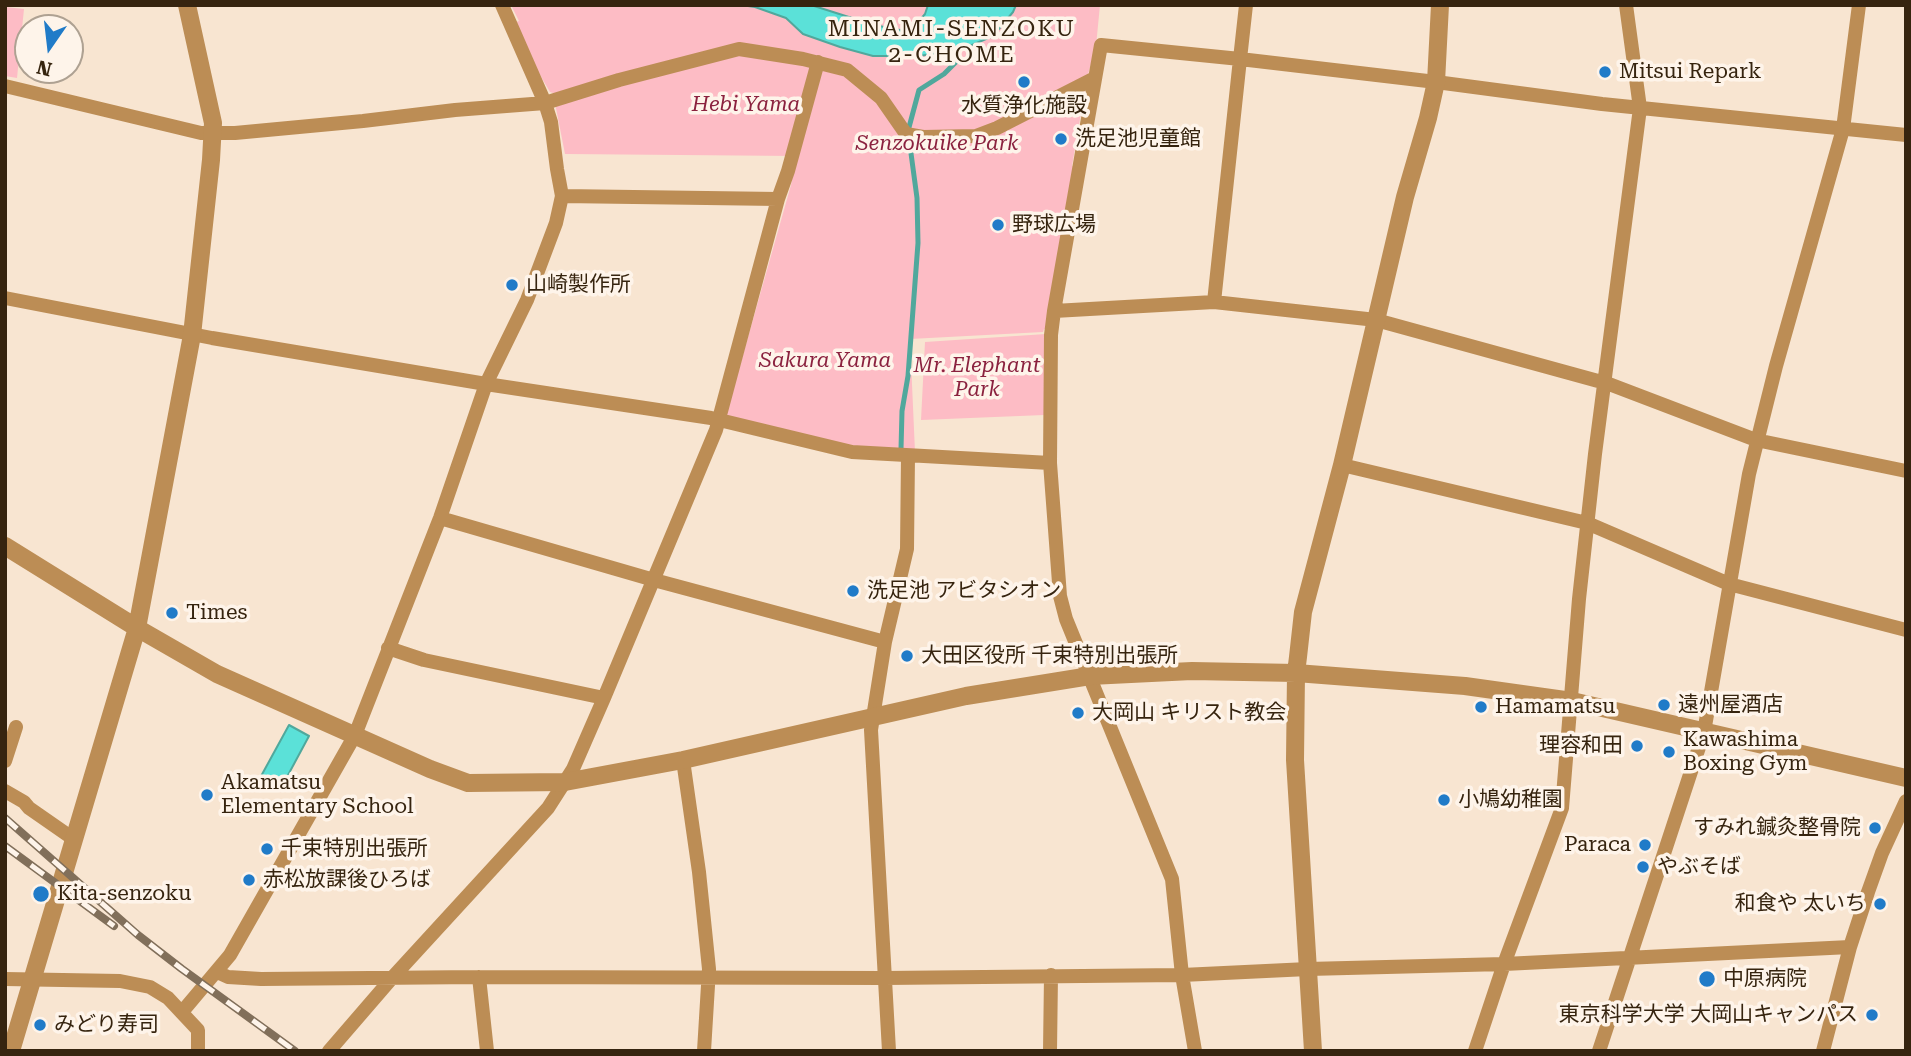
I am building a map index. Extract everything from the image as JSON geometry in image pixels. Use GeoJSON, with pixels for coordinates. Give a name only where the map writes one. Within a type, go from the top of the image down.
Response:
{"type":"FeatureCollection","features":[{"type":"Feature","properties":{"kind":"street"},"geometry":{"type":"LineString","coordinates":[[11,1051],[137,628],[192,335],[213,124],[187,5]]}},
{"type":"Feature","properties":{"kind":"street"},"geometry":{"type":"LineString","coordinates":[[182,1012],[230,955],[355,735],[440,518],[486,384],[527,300],[555,223],[562,196],[551,122],[502,5]]}},
{"type":"Feature","properties":{"kind":"street"},"geometry":{"type":"LineString","coordinates":[[1214,302],[1246,5]]}},
{"type":"Feature","properties":{"kind":"street"},"geometry":{"type":"LineString","coordinates":[[1313,1051],[1294,760],[1296,673],[1303,612],[1342,464],[1405,197],[1428,118],[1436,82],[1440,5]]}},
{"type":"Feature","properties":{"kind":"street"},"geometry":{"type":"LineString","coordinates":[[1475,1051],[1562,808],[1587,523],[1640,107],[1626,5]]}},
{"type":"Feature","properties":{"kind":"street"},"geometry":{"type":"LineString","coordinates":[[1599,1051],[1704,732],[1744,495],[1756,440],[1843,129],[1859,5]]}},
{"type":"Feature","properties":{"kind":"street"},"geometry":{"type":"LineString","coordinates":[[1195,1051],[1182,975],[1172,879],[1066,619],[1060,596],[1050,463],[1051,335],[1101,45],[1436,82],[1602,104],[1906,135]]}},
{"type":"Feature","properties":{"kind":"street"},"geometry":{"type":"LineString","coordinates":[[5,86],[201,133],[235,133],[545,103],[619,80],[739,49],[818,62],[847,70],[881,98],[906,134],[923,137],[976,136],[1094,79]]}},
{"type":"Feature","properties":{"kind":"street"},"geometry":{"type":"LineString","coordinates":[[330,1051],[392,978],[548,808],[565,782],[604,698],[716,430],[818,62]]}},
{"type":"Feature","properties":{"kind":"street"},"geometry":{"type":"LineString","coordinates":[[562,196],[778,199]]}},
{"type":"Feature","properties":{"kind":"street"},"geometry":{"type":"LineString","coordinates":[[5,298],[192,335],[719,420],[852,452],[1050,463]]}},
{"type":"Feature","properties":{"kind":"street"},"geometry":{"type":"LineString","coordinates":[[1054,311],[1214,302],[1376,320],[1605,383],[1756,440],[1906,471]]}},
{"type":"Feature","properties":{"kind":"street"},"geometry":{"type":"LineString","coordinates":[[889,1051],[872,740],[885,642],[907,549],[908,456]]}},
{"type":"Feature","properties":{"kind":"street"},"geometry":{"type":"LineString","coordinates":[[1342,464],[1587,523],[1729,584],[1906,630]]}},
{"type":"Feature","properties":{"kind":"street"},"geometry":{"type":"LineString","coordinates":[[440,518],[654,580],[885,642]]}},
{"type":"Feature","properties":{"kind":"street"},"geometry":{"type":"LineString","coordinates":[[5,546],[217,674],[430,769],[468,783],[565,782],[683,760],[966,696],[1090,676],[1192,671],[1296,673],[1465,687],[1572,701],[1906,778]]}},
{"type":"Feature","properties":{"kind":"street"},"geometry":{"type":"LineString","coordinates":[[388,648],[424,660],[604,698]]}},
{"type":"Feature","properties":{"kind":"street"},"geometry":{"type":"LineString","coordinates":[[5,761],[16,727]]}},
{"type":"Feature","properties":{"kind":"street"},"geometry":{"type":"LineString","coordinates":[[683,760],[699,872],[709,977],[704,1051]]}},
{"type":"Feature","properties":{"kind":"street"},"geometry":{"type":"LineString","coordinates":[[5,791],[75,840]]}},
{"type":"Feature","properties":{"kind":"street"},"geometry":{"type":"LineString","coordinates":[[1823,1051],[1850,947],[1882,853],[1906,801]]}},
{"type":"Feature","properties":{"kind":"street"},"geometry":{"type":"LineString","coordinates":[[217,972],[228,977],[261,979],[1182,975],[1504,964],[1850,947]]}},
{"type":"Feature","properties":{"kind":"street"},"geometry":{"type":"LineString","coordinates":[[1050,1051],[1051,975]]}},
{"type":"Feature","properties":{"kind":"street"},"geometry":{"type":"LineString","coordinates":[[479,976],[487,1051]]}},
{"type":"Feature","properties":{"kind":"street"},"geometry":{"type":"LineString","coordinates":[[5,979],[120,981],[150,987],[168,998],[198,1030],[198,1051]]}},
{"type":"Feature","properties":{"kind":"green space","name":"Senzokuike Park"},"geometry":{"type":"Polygon","coordinates":[[[511,5],[1100,5],[1096,46],[1087,78],[1072,166],[1075,167],[1048,329],[1043,332],[910,339],[915,452],[852,449],[726,415],[791,185],[796,156],[565,154],[553,93],[510,24],[519,21],[511,5]]]}},
{"type":"Feature","properties":{"kind":"green space"},"geometry":{"type":"Polygon","coordinates":[[[5,7],[24,9],[23,14],[14,14],[14,78],[5,76],[5,7]]]}},
{"type":"Feature","properties":{"kind":"green space","name":"Mr. Elephant Park"},"geometry":{"type":"Polygon","coordinates":[[[1046,334],[1044,415],[921,420],[925,342],[1046,334]]]}},
{"type":"Feature","properties":{"kind":"water"},"geometry":{"type":"Polygon","coordinates":[[[741,5],[811,5],[874,25],[900,30],[915,26],[925,14],[928,5],[1016,5],[993,36],[958,51],[918,56],[873,56],[803,34],[786,18],[741,5]]]}},
{"type":"Feature","properties":{"kind":"water"},"geometry":{"type":"Polygon","coordinates":[[[289,725],[309,736],[280,790],[260,778],[289,725]]]}},
{"type":"Feature","properties":{"kind":"waterway"},"geometry":{"type":"LineString","coordinates":[[901,449],[902,411],[908,376],[918,243],[917,198],[908,131],[919,90],[944,74],[957,61],[958,51]]}},
{"type":"Feature","properties":{"kind":"railway"},"geometry":{"type":"LineString","coordinates":[[5,818],[138,935],[295,1051]]}},
{"type":"Feature","properties":{"kind":"railway"},"geometry":{"type":"LineString","coordinates":[[5,846],[114,926]]}},
{"type":"Feature","properties":{"kind":"place","name":"Mitsui Repark"},"geometry":{"type":"Point","coordinates":[1605,72]}},
{"type":"Feature","properties":{"kind":"place","name":"水質浄化施設"},"geometry":{"type":"Point","coordinates":[1024,82]}},
{"type":"Feature","properties":{"kind":"place","name":"洗足池児童館"},"geometry":{"type":"Point","coordinates":[1061,139]}},
{"type":"Feature","properties":{"kind":"place","name":"野球広場"},"geometry":{"type":"Point","coordinates":[998,225]}},
{"type":"Feature","properties":{"kind":"place","name":"山崎製作所"},"geometry":{"type":"Point","coordinates":[512,285]}},
{"type":"Feature","properties":{"kind":"place","name":"洗足池 アビタシオン"},"geometry":{"type":"Point","coordinates":[853,591]}},
{"type":"Feature","properties":{"kind":"place","name":"Times"},"geometry":{"type":"Point","coordinates":[172,613]}},
{"type":"Feature","properties":{"kind":"place","name":"大田区役所 千束特別出張所"},"geometry":{"type":"Point","coordinates":[907,656]}},
{"type":"Feature","properties":{"kind":"place","name":"遠州屋酒店"},"geometry":{"type":"Point","coordinates":[1664,705]}},
{"type":"Feature","properties":{"kind":"place","name":"Hamamatsu"},"geometry":{"type":"Point","coordinates":[1481,707]}},
{"type":"Feature","properties":{"kind":"place","name":"大岡山 キリスト教会"},"geometry":{"type":"Point","coordinates":[1078,713]}},
{"type":"Feature","properties":{"kind":"place","name":"理容和田"},"geometry":{"type":"Point","coordinates":[1637,746]}},
{"type":"Feature","properties":{"kind":"place","name":"Kawashima Boxing Gym"},"geometry":{"type":"Point","coordinates":[1669,752]}},
{"type":"Feature","properties":{"kind":"place","name":"Akamatsu Elementary School"},"geometry":{"type":"Point","coordinates":[207,795]}},
{"type":"Feature","properties":{"kind":"place","name":"小鳩幼稚園"},"geometry":{"type":"Point","coordinates":[1444,800]}},
{"type":"Feature","properties":{"kind":"place","name":"すみれ鍼灸整骨院"},"geometry":{"type":"Point","coordinates":[1875,828]}},
{"type":"Feature","properties":{"kind":"place","name":"Paraca"},"geometry":{"type":"Point","coordinates":[1645,845]}},
{"type":"Feature","properties":{"kind":"place","name":"千束特別出張所"},"geometry":{"type":"Point","coordinates":[267,849]}},
{"type":"Feature","properties":{"kind":"place","name":"やぶそば"},"geometry":{"type":"Point","coordinates":[1643,867]}},
{"type":"Feature","properties":{"kind":"place","name":"赤松放課後ひろば"},"geometry":{"type":"Point","coordinates":[249,880]}},
{"type":"Feature","properties":{"kind":"place","name":"Kita-senzoku"},"geometry":{"type":"Point","coordinates":[41,894]}},
{"type":"Feature","properties":{"kind":"place","name":"和食や 太いち"},"geometry":{"type":"Point","coordinates":[1880,904]}},
{"type":"Feature","properties":{"kind":"place","name":"中原病院"},"geometry":{"type":"Point","coordinates":[1707,979]}},
{"type":"Feature","properties":{"kind":"place","name":"東京科学大学 大岡山キャンパス"},"geometry":{"type":"Point","coordinates":[1872,1015]}},
{"type":"Feature","properties":{"kind":"place","name":"みどり寿司"},"geometry":{"type":"Point","coordinates":[40,1025]}},
{"type":"Feature","properties":{"kind":"district","name":"MINAMI-SENZOKU 2-CHOME"},"geometry":{"type":"Point","coordinates":[952,42]}},
{"type":"Feature","properties":{"kind":"park label","name":"Hebi Yama"},"geometry":{"type":"Point","coordinates":[746,105]}},
{"type":"Feature","properties":{"kind":"park label","name":"Sakura Yama"},"geometry":{"type":"Point","coordinates":[825,361]}}]}
